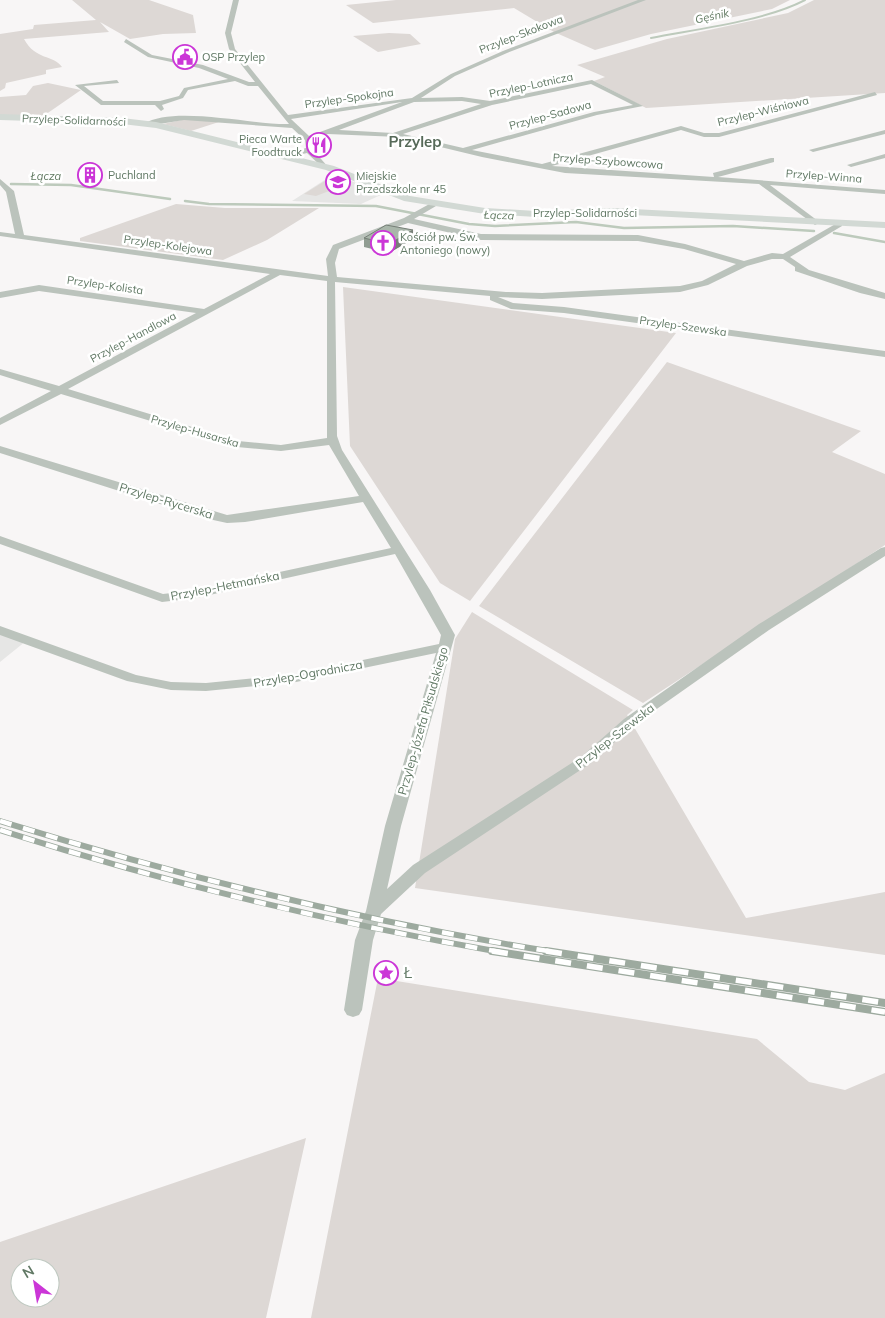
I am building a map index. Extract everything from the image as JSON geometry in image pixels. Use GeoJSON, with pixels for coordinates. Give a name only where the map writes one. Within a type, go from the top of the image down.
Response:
{"type":"FeatureCollection","features":[{"type":"Feature","properties":{"kind":"main road","name":"Przylep-Solidarności"},"geometry":{"type":"LineString","coordinates":[[0,117],[114,120],[147,124],[324,167],[429,207],[503,213],[613,211],[816,223],[885,225]]}},
{"type":"Feature","properties":{"kind":"street"},"geometry":{"type":"LineString","coordinates":[[236,0],[228,33],[232,49],[304,137],[309,150],[324,167]]}},
{"type":"Feature","properties":{"kind":"street","name":"Przylep-Skokowa"},"geometry":{"type":"LineString","coordinates":[[304,137],[328,132],[392,109],[413,100],[468,67],[643,0]]}},
{"type":"Feature","properties":{"kind":"street"},"geometry":{"type":"LineString","coordinates":[[126,41],[150,56],[201,66],[248,84],[260,84]]}},
{"type":"Feature","properties":{"kind":"street","name":"Przylep-Solidarności"},"geometry":{"type":"LineString","coordinates":[[117,82],[78,85],[101,103],[160,103],[181,96],[186,89],[236,79]]}},
{"type":"Feature","properties":{"kind":"street","name":"Przylep-Lotnicza"},"geometry":{"type":"LineString","coordinates":[[396,135],[490,103],[592,82],[640,106]]}},
{"type":"Feature","properties":{"kind":"street","name":"Przylep-Wiśniowa"},"geometry":{"type":"LineString","coordinates":[[542,167],[681,128],[704,135],[719,135],[875,94]]}},
{"type":"Feature","properties":{"kind":"street","name":"Przylep-Skokowa"},"geometry":{"type":"LineString","coordinates":[[413,100],[462,99],[490,103]]}},
{"type":"Feature","properties":{"kind":"street","name":"Przylep-Spokojna"},"geometry":{"type":"LineString","coordinates":[[288,117],[413,100]]}},
{"type":"Feature","properties":{"kind":"street"},"geometry":{"type":"LineString","coordinates":[[160,103],[158,106],[171,118]]}},
{"type":"Feature","properties":{"kind":"street"},"geometry":{"type":"LineString","coordinates":[[377,104],[386,105],[392,109]]}},
{"type":"Feature","properties":{"kind":"street","name":"Przylep-Sadowa"},"geometry":{"type":"LineString","coordinates":[[465,150],[596,113],[640,106]]}},
{"type":"Feature","properties":{"kind":"street","name":"Przylep-Solidarności"},"geometry":{"type":"LineString","coordinates":[[147,124],[171,118],[194,117],[268,127],[294,126]]}},
{"type":"Feature","properties":{"kind":"street","name":"Przylep-Szybowcowa"},"geometry":{"type":"LineString","coordinates":[[328,132],[396,135],[573,172],[761,182]]}},
{"type":"Feature","properties":{"kind":"street"},"geometry":{"type":"LineString","coordinates":[[812,150],[885,132]]}},
{"type":"Feature","properties":{"kind":"street"},"geometry":{"type":"LineString","coordinates":[[284,157],[309,150]]}},
{"type":"Feature","properties":{"kind":"street"},"geometry":{"type":"LineString","coordinates":[[851,165],[885,156]]}},
{"type":"Feature","properties":{"kind":"street"},"geometry":{"type":"LineString","coordinates":[[701,179],[771,160]]}},
{"type":"Feature","properties":{"kind":"street"},"geometry":{"type":"LineString","coordinates":[[0,181],[10,191],[20,236]]}},
{"type":"Feature","properties":{"kind":"street"},"geometry":{"type":"LineString","coordinates":[[761,182],[816,223]]}},
{"type":"Feature","properties":{"kind":"street","name":"Przylep-Winna"},"geometry":{"type":"LineString","coordinates":[[761,182],[885,192]]}},
{"type":"Feature","properties":{"kind":"street"},"geometry":{"type":"LineString","coordinates":[[0,203],[13,202]]}},
{"type":"Feature","properties":{"kind":"street","name":"Przylep-Józefa Piłsudskiego"},"geometry":{"type":"LineString","coordinates":[[353,1010],[364,940],[374,911],[393,826],[448,635],[424,590],[397,550],[336,450],[334,442],[330,292],[333,280],[330,264],[331,254],[336,247],[407,220],[429,207]]}},
{"type":"Feature","properties":{"kind":"street"},"geometry":{"type":"LineString","coordinates":[[407,220],[481,237],[638,238],[748,262],[779,258],[840,224]]}},
{"type":"Feature","properties":{"kind":"street","name":"Przylep-Kolejowa"},"geometry":{"type":"LineString","coordinates":[[0,234],[333,280]]}},
{"type":"Feature","properties":{"kind":"street"},"geometry":{"type":"LineString","coordinates":[[779,258],[805,270],[863,291],[885,296]]}},
{"type":"Feature","properties":{"kind":"street","name":"Przylep-Szewska"},"geometry":{"type":"LineString","coordinates":[[333,280],[483,293],[542,296],[691,287],[705,283],[748,262]]}},
{"type":"Feature","properties":{"kind":"street","name":"Przylep-Handlowa"},"geometry":{"type":"LineString","coordinates":[[0,422],[278,273]]}},
{"type":"Feature","properties":{"kind":"street","name":"Przylep-Kolista"},"geometry":{"type":"LineString","coordinates":[[0,295],[39,288],[206,312]]}},
{"type":"Feature","properties":{"kind":"street","name":"Przylep-Szewska"},"geometry":{"type":"LineString","coordinates":[[483,293],[511,306],[564,310],[885,354]]}},
{"type":"Feature","properties":{"kind":"street"},"geometry":{"type":"LineString","coordinates":[[0,372],[60,390]]}},
{"type":"Feature","properties":{"kind":"street","name":"Przylep-Husarska"},"geometry":{"type":"LineString","coordinates":[[60,390],[237,444],[281,448],[334,442]]}},
{"type":"Feature","properties":{"kind":"street","name":"Przylep-Rycerska"},"geometry":{"type":"LineString","coordinates":[[0,449],[208,515],[227,519],[245,518],[365,498]]}},
{"type":"Feature","properties":{"kind":"street","name":"Przylep-Hetmańska"},"geometry":{"type":"LineString","coordinates":[[0,540],[162,598],[196,594],[397,550]]}},
{"type":"Feature","properties":{"kind":"street","name":"Przylep-Szewska"},"geometry":{"type":"LineString","coordinates":[[374,911],[420,868],[586,760],[629,722],[764,627],[885,551]]}},
{"type":"Feature","properties":{"kind":"street","name":"Przylep-Ogrodnicza"},"geometry":{"type":"LineString","coordinates":[[0,630],[132,678],[180,686],[251,684],[296,678],[443,647]]}},
{"type":"Feature","properties":{"kind":"shaded area"},"geometry":{"type":"Polygon","coordinates":[[[72,0],[149,0],[193,15],[196,33],[163,34],[130,39],[100,22],[109,32],[24,39],[34,51],[54,60],[62,67],[46,70],[46,74],[6,83],[5,88],[0,91],[0,34],[33,29],[34,25],[96,20],[72,0]]]}},
{"type":"Feature","properties":{"kind":"shaded area"},"geometry":{"type":"Polygon","coordinates":[[[396,0],[790,0],[772,9],[651,34],[595,50],[554,32],[514,8],[373,23],[346,5],[396,0]]]}},
{"type":"Feature","properties":{"kind":"shaded area"},"geometry":{"type":"Polygon","coordinates":[[[814,0],[885,0],[885,93],[646,108],[594,81],[605,77],[577,65],[667,39],[788,13],[814,0]]]}},
{"type":"Feature","properties":{"kind":"shaded area"},"geometry":{"type":"Polygon","coordinates":[[[389,33],[410,34],[421,44],[378,52],[353,36],[389,33]]]}},
{"type":"Feature","properties":{"kind":"shaded area"},"geometry":{"type":"Polygon","coordinates":[[[48,83],[81,90],[42,117],[0,115],[0,97],[26,95],[33,86],[48,83]]]}},
{"type":"Feature","properties":{"kind":"shaded area"},"geometry":{"type":"Polygon","coordinates":[[[186,119],[222,121],[191,131],[163,124],[186,119]]]}},
{"type":"Feature","properties":{"kind":"shaded area","name":"Miejskie Przedszkole nr 45"},"geometry":{"type":"Polygon","coordinates":[[[334,174],[383,194],[361,204],[292,201],[334,174]]]}},
{"type":"Feature","properties":{"kind":"shaded area"},"geometry":{"type":"Polygon","coordinates":[[[338,177],[350,183],[316,196],[304,194],[328,179],[338,177]]]}},
{"type":"Feature","properties":{"kind":"shaded area"},"geometry":{"type":"Polygon","coordinates":[[[176,204],[225,208],[319,208],[267,240],[223,260],[80,241],[80,238],[176,204]]]}},
{"type":"Feature","properties":{"kind":"shaded area"},"geometry":{"type":"Polygon","coordinates":[[[343,287],[676,333],[470,601],[440,583],[350,446],[343,287]]]}},
{"type":"Feature","properties":{"kind":"shaded area"},"geometry":{"type":"Polygon","coordinates":[[[667,362],[861,431],[832,452],[885,474],[885,545],[643,703],[479,606],[667,362]]]}},
{"type":"Feature","properties":{"kind":"shaded area"},"geometry":{"type":"Polygon","coordinates":[[[472,612],[633,710],[627,715],[746,918],[885,892],[885,955],[415,888],[455,639],[472,612]]]}},
{"type":"Feature","properties":{"kind":"shaded area"},"geometry":{"type":"Polygon","coordinates":[[[0,632],[26,641],[0,662],[0,632]]]}},
{"type":"Feature","properties":{"kind":"shaded area"},"geometry":{"type":"Polygon","coordinates":[[[378,978],[757,1039],[809,1082],[845,1090],[885,1073],[885,1318],[311,1318],[378,978]]]}},
{"type":"Feature","properties":{"kind":"shaded area"},"geometry":{"type":"Polygon","coordinates":[[[306,1138],[266,1318],[0,1318],[0,1242],[306,1138]]]}},
{"type":"Feature","properties":{"kind":"building"},"geometry":{"type":"Polygon","coordinates":[[[386,225],[413,230],[389,244],[364,238],[386,225]]]}},
{"type":"Feature","properties":{"kind":"waterway","name":"Gęśnik"},"geometry":{"type":"LineString","coordinates":[[651,38],[751,19],[771,14],[805,0]]}},
{"type":"Feature","properties":{"kind":"waterway","name":"Łącza"},"geometry":{"type":"LineString","coordinates":[[11,184],[71,185],[170,199]]}},
{"type":"Feature","properties":{"kind":"waterway","name":"Łącza"},"geometry":{"type":"LineString","coordinates":[[185,201],[209,204],[376,206],[469,224],[495,226],[576,222],[624,228],[733,226],[814,231]]}},
{"type":"Feature","properties":{"kind":"waterway","name":"Łącza"},"geometry":{"type":"LineString","coordinates":[[834,233],[885,242]]}},
{"type":"Feature","properties":{"kind":"railway"},"geometry":{"type":"LineString","coordinates":[[0,821],[137,861],[275,896],[414,927],[554,952]]}},
{"type":"Feature","properties":{"kind":"railway"},"geometry":{"type":"LineString","coordinates":[[0,830],[124,867],[248,900],[373,928],[500,952]]}},
{"type":"Feature","properties":{"kind":"railway"},"geometry":{"type":"LineString","coordinates":[[492,951],[885,1012]]}},
{"type":"Feature","properties":{"kind":"railway"},"geometry":{"type":"LineString","coordinates":[[546,951],[885,1003]]}},
{"type":"Feature","properties":{"kind":"place","name":"OSP Przylep"},"geometry":{"type":"Point","coordinates":[185,57]}},
{"type":"Feature","properties":{"kind":"place","name":"Pieca Warte Foodtruck"},"geometry":{"type":"Point","coordinates":[319,145]}},
{"type":"Feature","properties":{"kind":"place","name":"Puchland"},"geometry":{"type":"Point","coordinates":[90,175]}},
{"type":"Feature","properties":{"kind":"place","name":"Miejskie Przedszkole nr 45"},"geometry":{"type":"Point","coordinates":[338,182]}},
{"type":"Feature","properties":{"kind":"place","name":"Kościół pw. Św. Antoniego (nowy)"},"geometry":{"type":"Point","coordinates":[383,243]}},
{"type":"Feature","properties":{"kind":"place","name":"Ł"},"geometry":{"type":"Point","coordinates":[386,973]}},
{"type":"Feature","properties":{"kind":"district","name":"Przylep"},"geometry":{"type":"Point","coordinates":[415,142]}}]}
